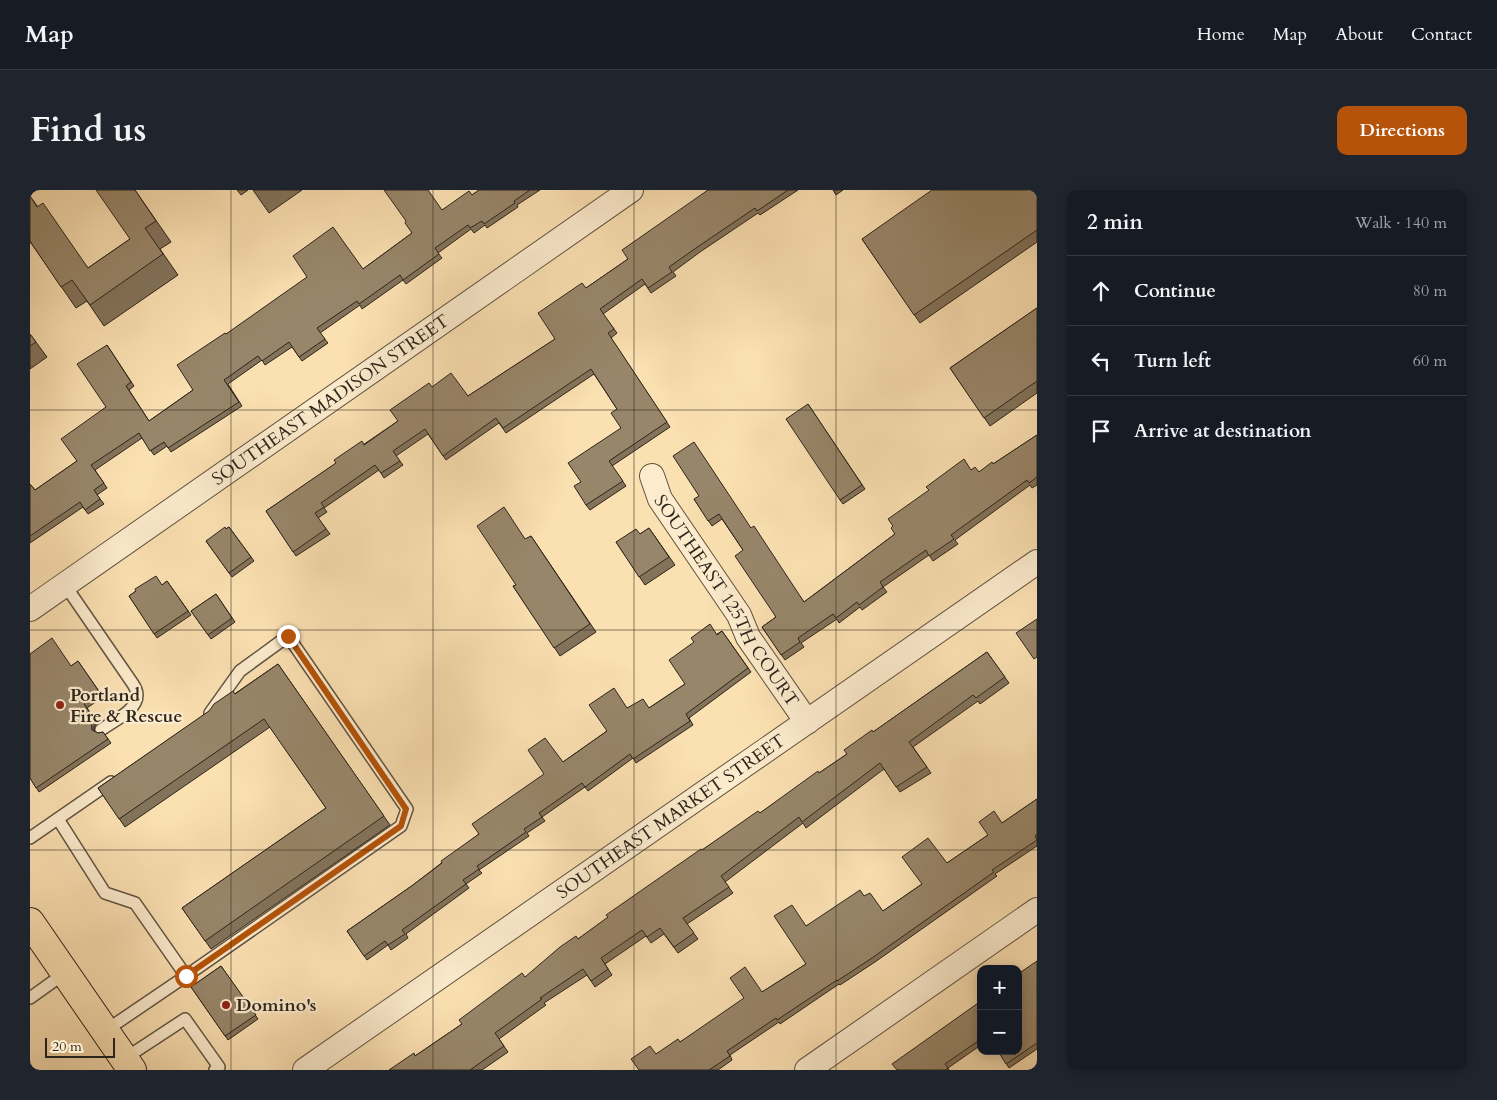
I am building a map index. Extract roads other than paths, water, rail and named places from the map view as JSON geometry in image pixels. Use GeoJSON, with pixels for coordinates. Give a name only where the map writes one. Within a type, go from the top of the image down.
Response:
{"type":"FeatureCollection","features":[{"type":"Feature","properties":{"kind":"main road"},"geometry":{"type":"LineString","coordinates":[[30,922],[128,1064]]}},
{"type":"Feature","properties":{"kind":"street","name":"SOUTHEAST MADISON STREET"},"geometry":{"type":"LineString","coordinates":[[30,609],[631,190]]}},
{"type":"Feature","properties":{"kind":"street","name":"SOUTHEAST 125TH COURT"},"geometry":{"type":"LineString","coordinates":[[652,476],[660,498],[739,615],[748,636],[807,722]]}},
{"type":"Feature","properties":{"kind":"street","name":"SOUTHEAST MARKET STREET"},"geometry":{"type":"LineString","coordinates":[[305,1070],[1037,562]]}},
{"type":"Feature","properties":{"kind":"street"},"geometry":{"type":"LineString","coordinates":[[807,1070],[1037,910]]}},
{"type":"Feature","properties":{"kind":"lane"},"geometry":{"type":"LineString","coordinates":[[65,585],[138,693],[135,704],[126,713],[101,730]]}},
{"type":"Feature","properties":{"kind":"lane"},"geometry":{"type":"LineString","coordinates":[[105,1031],[401,826],[406,809],[288,636],[240,671],[210,713],[202,719]]}},
{"type":"Feature","properties":{"kind":"lane"},"geometry":{"type":"LineString","coordinates":[[30,838],[122,774]]}},
{"type":"Feature","properties":{"kind":"lane"},"geometry":{"type":"LineString","coordinates":[[58,819],[106,893],[135,902],[186,976]]}},
{"type":"Feature","properties":{"kind":"lane"},"geometry":{"type":"LineString","coordinates":[[30,998],[65,972]]}},
{"type":"Feature","properties":{"kind":"lane"},"geometry":{"type":"LineString","coordinates":[[128,1064],[185,1019],[218,1069]]}},
{"type":"Feature","properties":{"kind":"place","name":"Portland Fire & Rescue"},"geometry":{"type":"Point","coordinates":[60,705]}},
{"type":"Feature","properties":{"kind":"place","name":"Domino's"},"geometry":{"type":"Point","coordinates":[226,1005]}}]}
